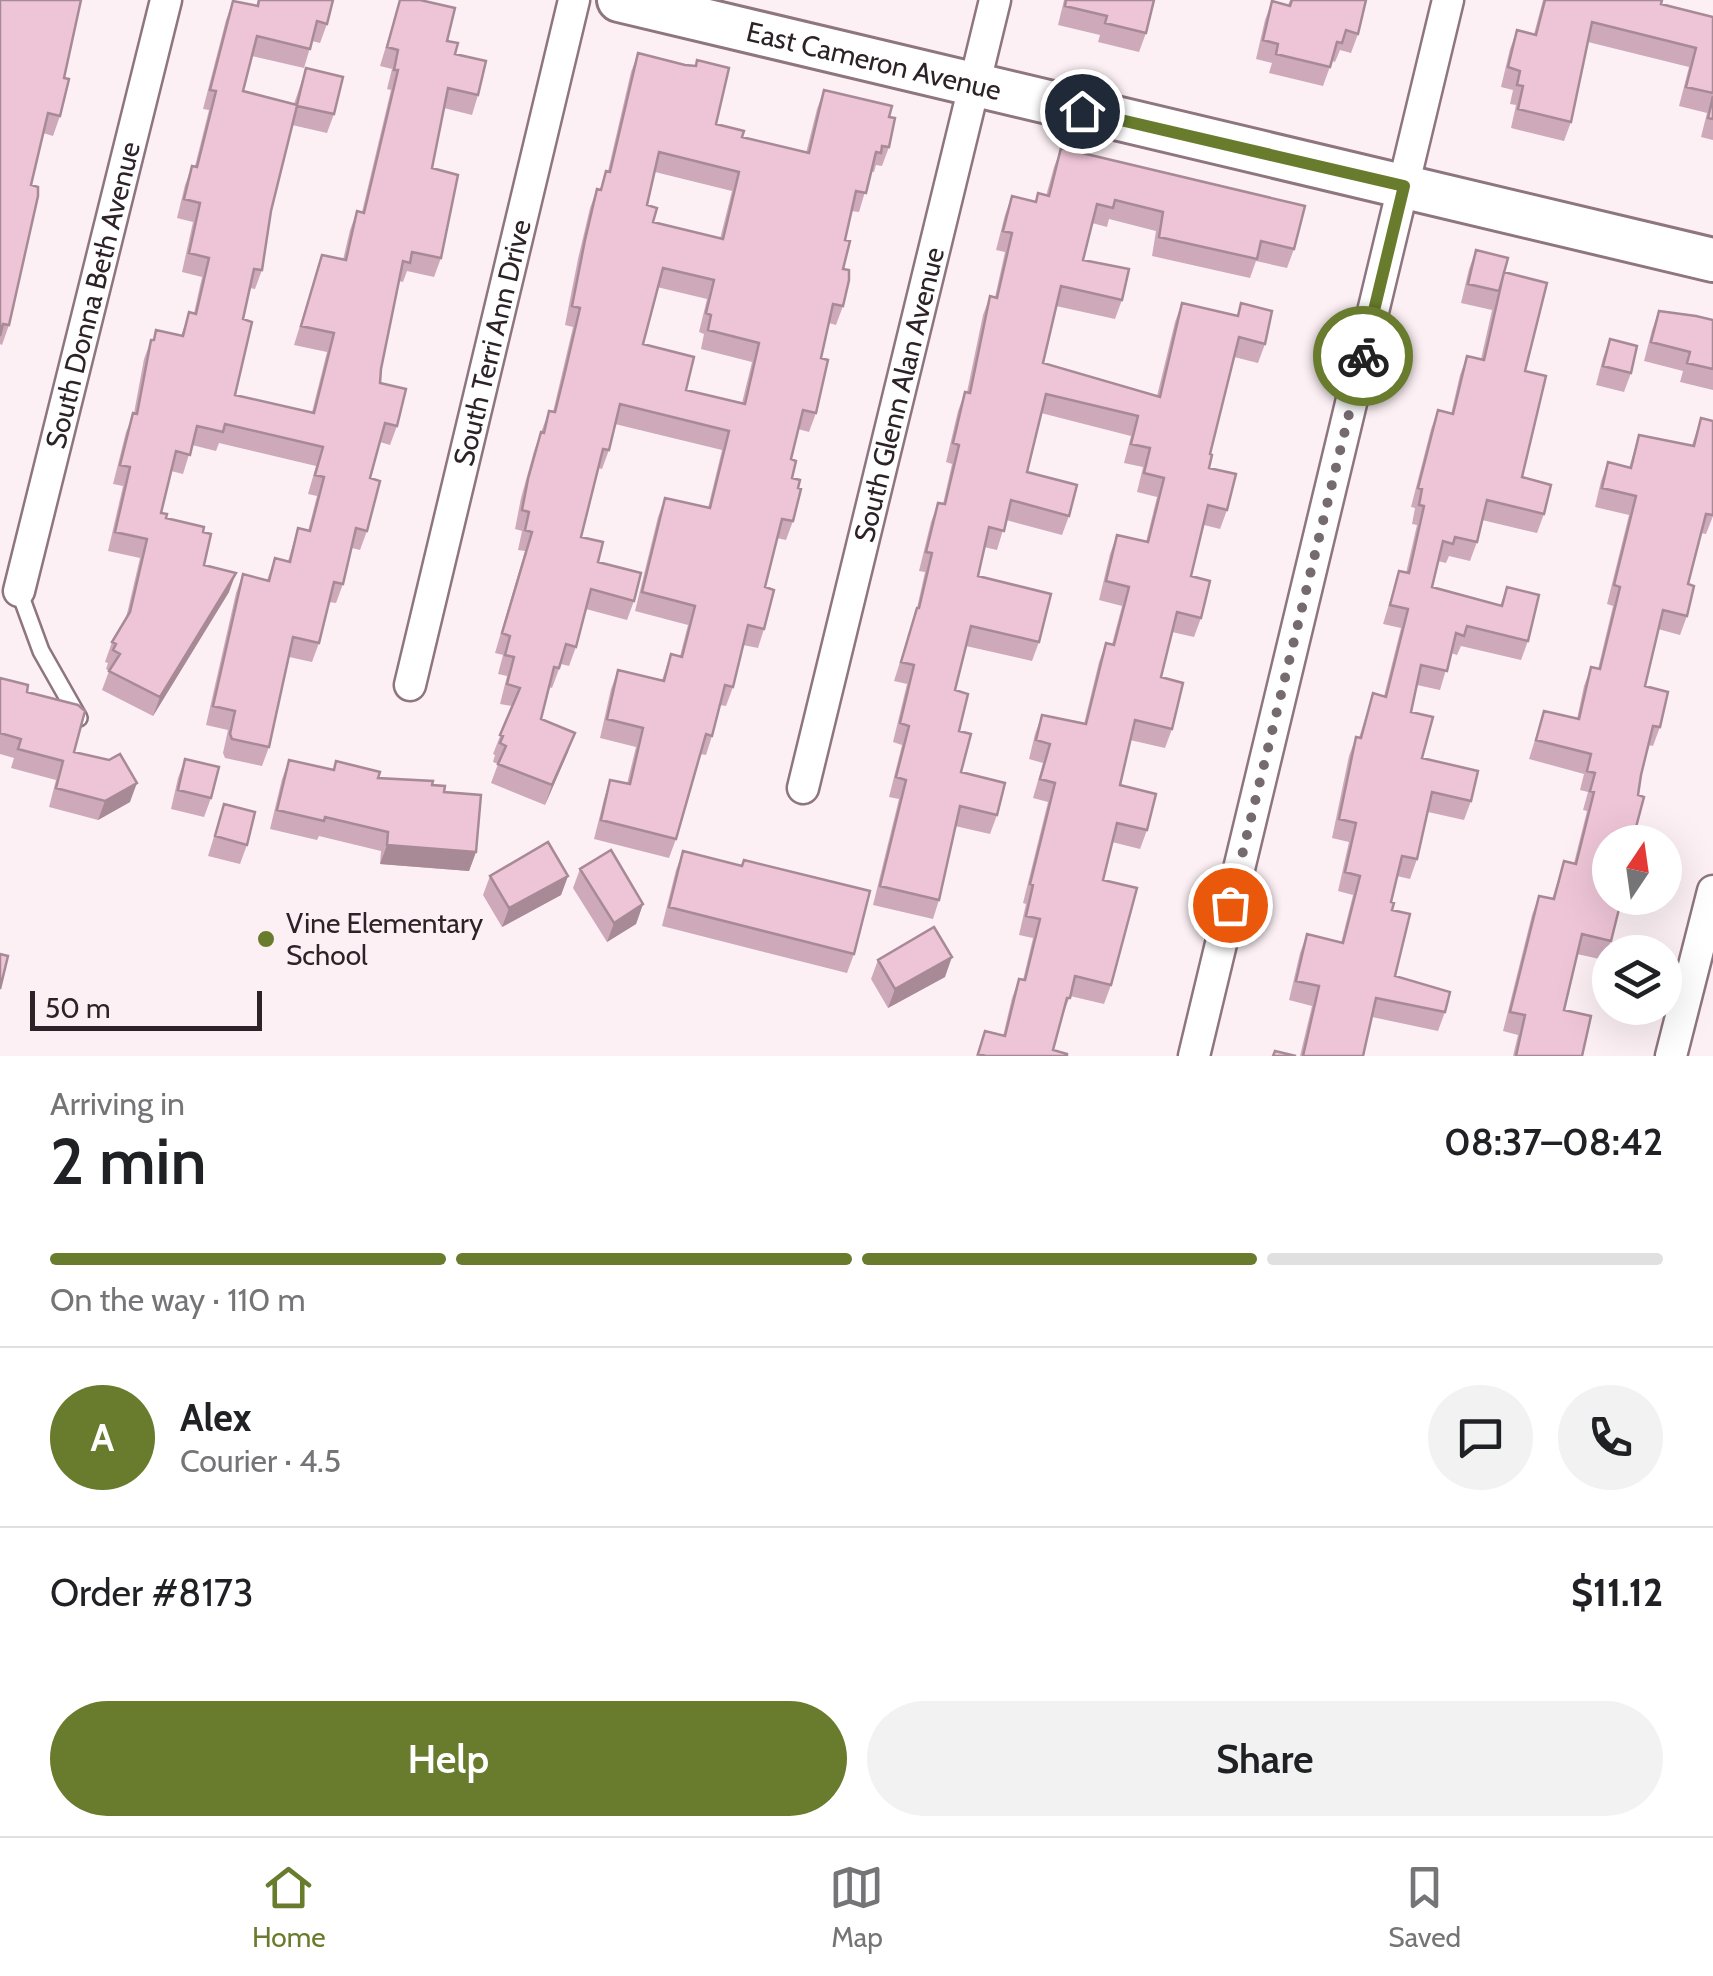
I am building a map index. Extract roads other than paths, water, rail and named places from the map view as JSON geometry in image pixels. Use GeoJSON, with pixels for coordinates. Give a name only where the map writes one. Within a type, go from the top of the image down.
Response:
{"type":"FeatureCollection","features":[{"type":"Feature","properties":{"kind":"main road","name":"East Cameron Avenue"},"geometry":{"type":"LineString","coordinates":[[619,0],[1713,260]]}},
{"type":"Feature","properties":{"kind":"street","name":"South Donna Beth Avenue"},"geometry":{"type":"LineString","coordinates":[[18,591],[166,0]]}},
{"type":"Feature","properties":{"kind":"street","name":"South Terri Ann Drive"},"geometry":{"type":"LineString","coordinates":[[410,685],[574,0]]}},
{"type":"Feature","properties":{"kind":"street","name":"South Glenn Alan Avenue"},"geometry":{"type":"LineString","coordinates":[[803,788],[994,0]]}},
{"type":"Feature","properties":{"kind":"street"},"geometry":{"type":"LineString","coordinates":[[1194,1056],[1448,0]]}},
{"type":"Feature","properties":{"kind":"street"},"geometry":{"type":"LineString","coordinates":[[1672,1056],[1713,890]]}},
{"type":"Feature","properties":{"kind":"lane"},"geometry":{"type":"LineString","coordinates":[[18,591],[41,650],[80,720]]}},
{"type":"Feature","properties":{"kind":"place","name":"Vine Elementary School"},"geometry":{"type":"Point","coordinates":[266,939]}}]}
